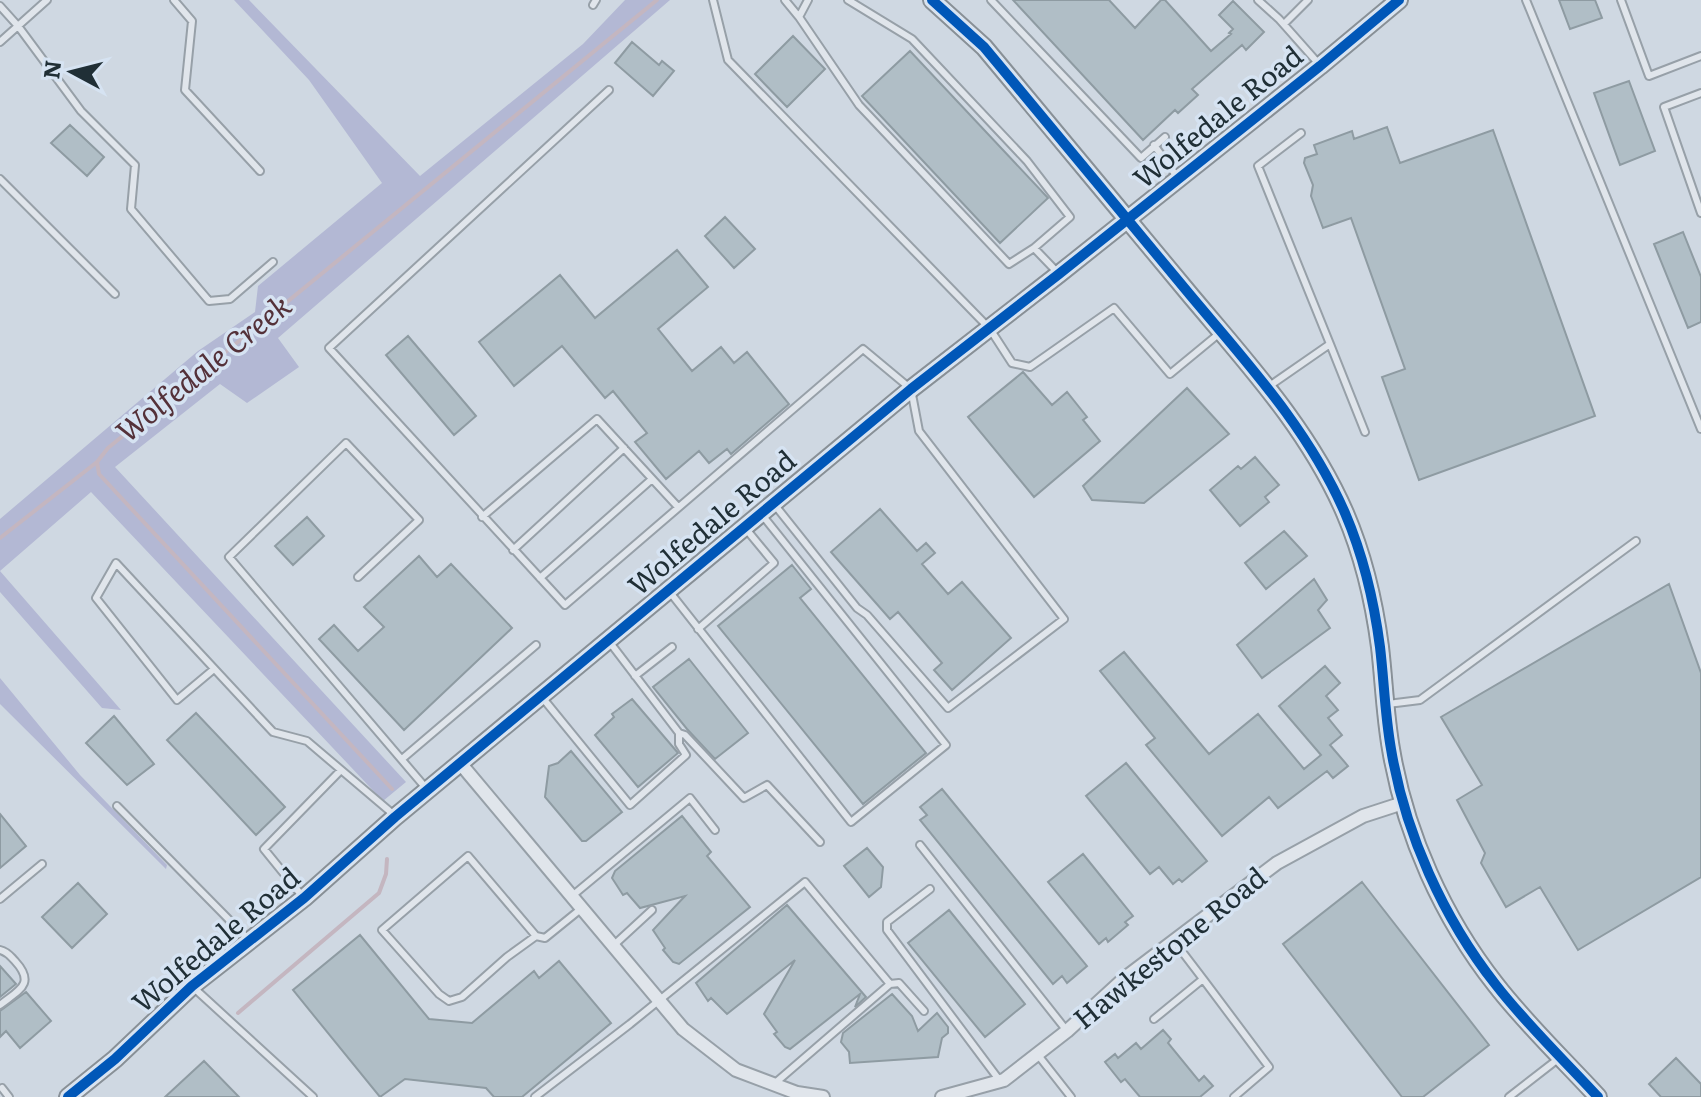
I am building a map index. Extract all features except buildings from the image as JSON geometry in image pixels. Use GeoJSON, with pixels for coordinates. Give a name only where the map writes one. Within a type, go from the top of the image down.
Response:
{"type":"FeatureCollection","features":[{"type":"Feature","properties":{"kind":"street"},"geometry":{"type":"LineString","coordinates":[[932,0],[984,47],[1268,387],[1322,469],[1359,549],[1373,608],[1391,750],[1403,803],[1424,861],[1454,923],[1495,985],[1598,1097]]}},
{"type":"Feature","properties":{"kind":"street","name":"Wolfedale Road"},"geometry":{"type":"LineString","coordinates":[[68,1097],[115,1059],[192,986],[304,898],[395,817],[911,389],[1399,0]]}},
{"type":"Feature","properties":{"kind":"street"},"geometry":{"type":"LineString","coordinates":[[460,763],[683,1029],[736,1070],[796,1096],[823,1097]]}},
{"type":"Feature","properties":{"kind":"street","name":"Hawkestone Road"},"geometry":{"type":"LineString","coordinates":[[942,1097],[1000,1081],[1038,1055],[1125,978],[1277,863],[1363,816],[1403,803]]}},
{"type":"Feature","properties":{"kind":"lane"},"geometry":{"type":"LineString","coordinates":[[0,42],[47,0]]}},
{"type":"Feature","properties":{"kind":"lane"},"geometry":{"type":"LineString","coordinates":[[174,0],[192,21],[185,90],[260,171]]}},
{"type":"Feature","properties":{"kind":"lane"},"geometry":{"type":"LineString","coordinates":[[713,0],[728,60],[990,329],[1012,363],[1030,367],[1114,308],[1170,374],[1221,332]]}},
{"type":"Feature","properties":{"kind":"lane"},"geometry":{"type":"LineString","coordinates":[[785,0],[859,105],[1009,264],[1034,248],[1070,217],[1027,161],[912,39],[848,0]]}},
{"type":"Feature","properties":{"kind":"lane"},"geometry":{"type":"LineString","coordinates":[[799,17],[808,0]]}},
{"type":"Feature","properties":{"kind":"lane"},"geometry":{"type":"LineString","coordinates":[[991,0],[1141,158],[1165,137]]}},
{"type":"Feature","properties":{"kind":"lane"},"geometry":{"type":"LineString","coordinates":[[1258,0],[1284,24],[1320,66]]}},
{"type":"Feature","properties":{"kind":"lane"},"geometry":{"type":"LineString","coordinates":[[1284,24],[1308,0]]}},
{"type":"Feature","properties":{"kind":"lane"},"geometry":{"type":"LineString","coordinates":[[1526,0],[1701,429]]}},
{"type":"Feature","properties":{"kind":"lane"},"geometry":{"type":"LineString","coordinates":[[1621,0],[1649,76],[1701,56]]}},
{"type":"Feature","properties":{"kind":"lane"},"geometry":{"type":"LineString","coordinates":[[0,6],[81,111],[135,165],[131,209],[209,301],[230,299],[273,262]]}},
{"type":"Feature","properties":{"kind":"lane"},"geometry":{"type":"LineString","coordinates":[[609,90],[329,348],[565,605],[863,349],[911,389],[919,431],[1064,619],[948,708],[767,508]]}},
{"type":"Feature","properties":{"kind":"lane"},"geometry":{"type":"LineString","coordinates":[[1701,93],[1664,107],[1701,213]]}},
{"type":"Feature","properties":{"kind":"lane"},"geometry":{"type":"LineString","coordinates":[[1301,133],[1258,166],[1365,432]]}},
{"type":"Feature","properties":{"kind":"lane"},"geometry":{"type":"LineString","coordinates":[[1154,145],[1179,178]]}},
{"type":"Feature","properties":{"kind":"lane"},"geometry":{"type":"LineString","coordinates":[[0,179],[115,294]]}},
{"type":"Feature","properties":{"kind":"lane"},"geometry":{"type":"LineString","coordinates":[[1034,248],[1059,274]]}},
{"type":"Feature","properties":{"kind":"lane"},"geometry":{"type":"LineString","coordinates":[[1268,387],[1330,344]]}},
{"type":"Feature","properties":{"kind":"lane"},"geometry":{"type":"LineString","coordinates":[[482,517],[597,419],[678,507]]}},
{"type":"Feature","properties":{"kind":"lane"},"geometry":{"type":"LineString","coordinates":[[358,577],[419,520],[346,443],[229,557],[428,790]]}},
{"type":"Feature","properties":{"kind":"lane"},"geometry":{"type":"LineString","coordinates":[[513,550],[624,448]]}},
{"type":"Feature","properties":{"kind":"lane"},"geometry":{"type":"LineString","coordinates":[[540,578],[652,479]]}},
{"type":"Feature","properties":{"kind":"lane"},"geometry":{"type":"LineString","coordinates":[[669,590],[851,822],[946,745],[767,508]]}},
{"type":"Feature","properties":{"kind":"lane"},"geometry":{"type":"LineString","coordinates":[[698,629],[774,563],[744,527]]}},
{"type":"Feature","properties":{"kind":"lane"},"geometry":{"type":"LineString","coordinates":[[1385,705],[1420,700],[1636,541]]}},
{"type":"Feature","properties":{"kind":"lane"},"geometry":{"type":"LineString","coordinates":[[214,669],[177,700],[96,598],[116,563],[273,732],[307,741],[395,817]]}},
{"type":"Feature","properties":{"kind":"lane"},"geometry":{"type":"LineString","coordinates":[[608,640],[679,733],[685,735],[744,798],[767,785],[820,842]]}},
{"type":"Feature","properties":{"kind":"lane"},"geometry":{"type":"LineString","coordinates":[[402,759],[536,645]]}},
{"type":"Feature","properties":{"kind":"lane"},"geometry":{"type":"LineString","coordinates":[[635,676],[672,647]]}},
{"type":"Feature","properties":{"kind":"lane"},"geometry":{"type":"LineString","coordinates":[[541,696],[630,805],[686,755],[679,744],[679,733]]}},
{"type":"Feature","properties":{"kind":"lane"},"geometry":{"type":"LineString","coordinates":[[304,898],[264,849],[341,770]]}},
{"type":"Feature","properties":{"kind":"lane"},"geometry":{"type":"LineString","coordinates":[[572,896],[690,798],[715,830]]}},
{"type":"Feature","properties":{"kind":"lane"},"geometry":{"type":"LineString","coordinates":[[117,806],[249,940]]}},
{"type":"Feature","properties":{"kind":"lane"},"geometry":{"type":"LineString","coordinates":[[920,845],[1067,1031]]}},
{"type":"Feature","properties":{"kind":"lane"},"geometry":{"type":"LineString","coordinates":[[536,936],[462,997],[449,1001],[439,994],[382,930],[468,856],[536,936],[545,938],[582,908]]}},
{"type":"Feature","properties":{"kind":"lane"},"geometry":{"type":"LineString","coordinates":[[0,899],[42,864]]}},
{"type":"Feature","properties":{"kind":"lane"},"geometry":{"type":"LineString","coordinates":[[535,1097],[805,882],[890,984]]}},
{"type":"Feature","properties":{"kind":"lane"},"geometry":{"type":"LineString","coordinates":[[930,889],[887,922],[887,930],[1000,1081]]}},
{"type":"Feature","properties":{"kind":"lane"},"geometry":{"type":"LineString","coordinates":[[614,945],[652,910]]}},
{"type":"Feature","properties":{"kind":"lane"},"geometry":{"type":"LineString","coordinates":[[1174,941],[1269,1067],[1234,1097]]}},
{"type":"Feature","properties":{"kind":"lane"},"geometry":{"type":"LineString","coordinates":[[0,950],[6,952],[25,972],[26,980],[0,1005]]}},
{"type":"Feature","properties":{"kind":"lane"},"geometry":{"type":"LineString","coordinates":[[1154,1019],[1203,979]]}},
{"type":"Feature","properties":{"kind":"lane"},"geometry":{"type":"LineString","coordinates":[[774,1084],[890,984],[899,983],[924,1011]]}},
{"type":"Feature","properties":{"kind":"lane"},"geometry":{"type":"LineString","coordinates":[[192,986],[313,1097]]}},
{"type":"Feature","properties":{"kind":"lane"},"geometry":{"type":"LineString","coordinates":[[1038,1055],[1071,1097]]}},
{"type":"Feature","properties":{"kind":"lane"},"geometry":{"type":"LineString","coordinates":[[1509,1097],[1561,1057]]}},
{"type":"Feature","properties":{"kind":"lane"},"geometry":{"type":"LineString","coordinates":[[2,1088],[9,1097]]}},
{"type":"Feature","properties":{"kind":"shaded area"},"geometry":{"type":"Polygon","coordinates":[[[234,0],[249,0],[420,176],[583,44],[625,0],[670,0],[278,338],[299,367],[247,403],[220,384],[115,467],[406,782],[383,801],[91,492],[0,571],[0,519],[198,351],[255,312],[258,286],[382,183],[309,80],[234,0]]]}},
{"type":"Feature","properties":{"kind":"shaded area"},"geometry":{"type":"Polygon","coordinates":[[[0,571],[121,710],[102,708],[0,592],[0,571]]]}},
{"type":"Feature","properties":{"kind":"shaded area"},"geometry":{"type":"Polygon","coordinates":[[[0,678],[80,775],[167,865],[166,869],[0,704],[0,678]]]}},
{"type":"Feature","properties":{"kind":"waterway","name":"Wolfedale Creek"},"geometry":{"type":"LineString","coordinates":[[392,789],[99,474],[97,462],[108,448],[657,0]]}},
{"type":"Feature","properties":{"kind":"waterway"},"geometry":{"type":"LineString","coordinates":[[0,538],[97,462]]}},
{"type":"Feature","properties":{"kind":"waterway","name":"Wolfedale Creek"},"geometry":{"type":"LineString","coordinates":[[238,1013],[379,893],[386,874],[387,859]]}},
{"type":"Feature","properties":{"kind":"cycle path"},"geometry":{"type":"LineString","coordinates":[[932,0],[984,47],[1255,373],[1314,454],[1345,513],[1362,562],[1378,630],[1397,781],[1416,843],[1429,873],[1459,932],[1496,985],[1598,1097]]}},
{"type":"Feature","properties":{"kind":"cycle path"},"geometry":{"type":"LineString","coordinates":[[68,1097],[115,1059],[192,986],[304,898],[395,817],[911,389],[1399,0]]}}]}
